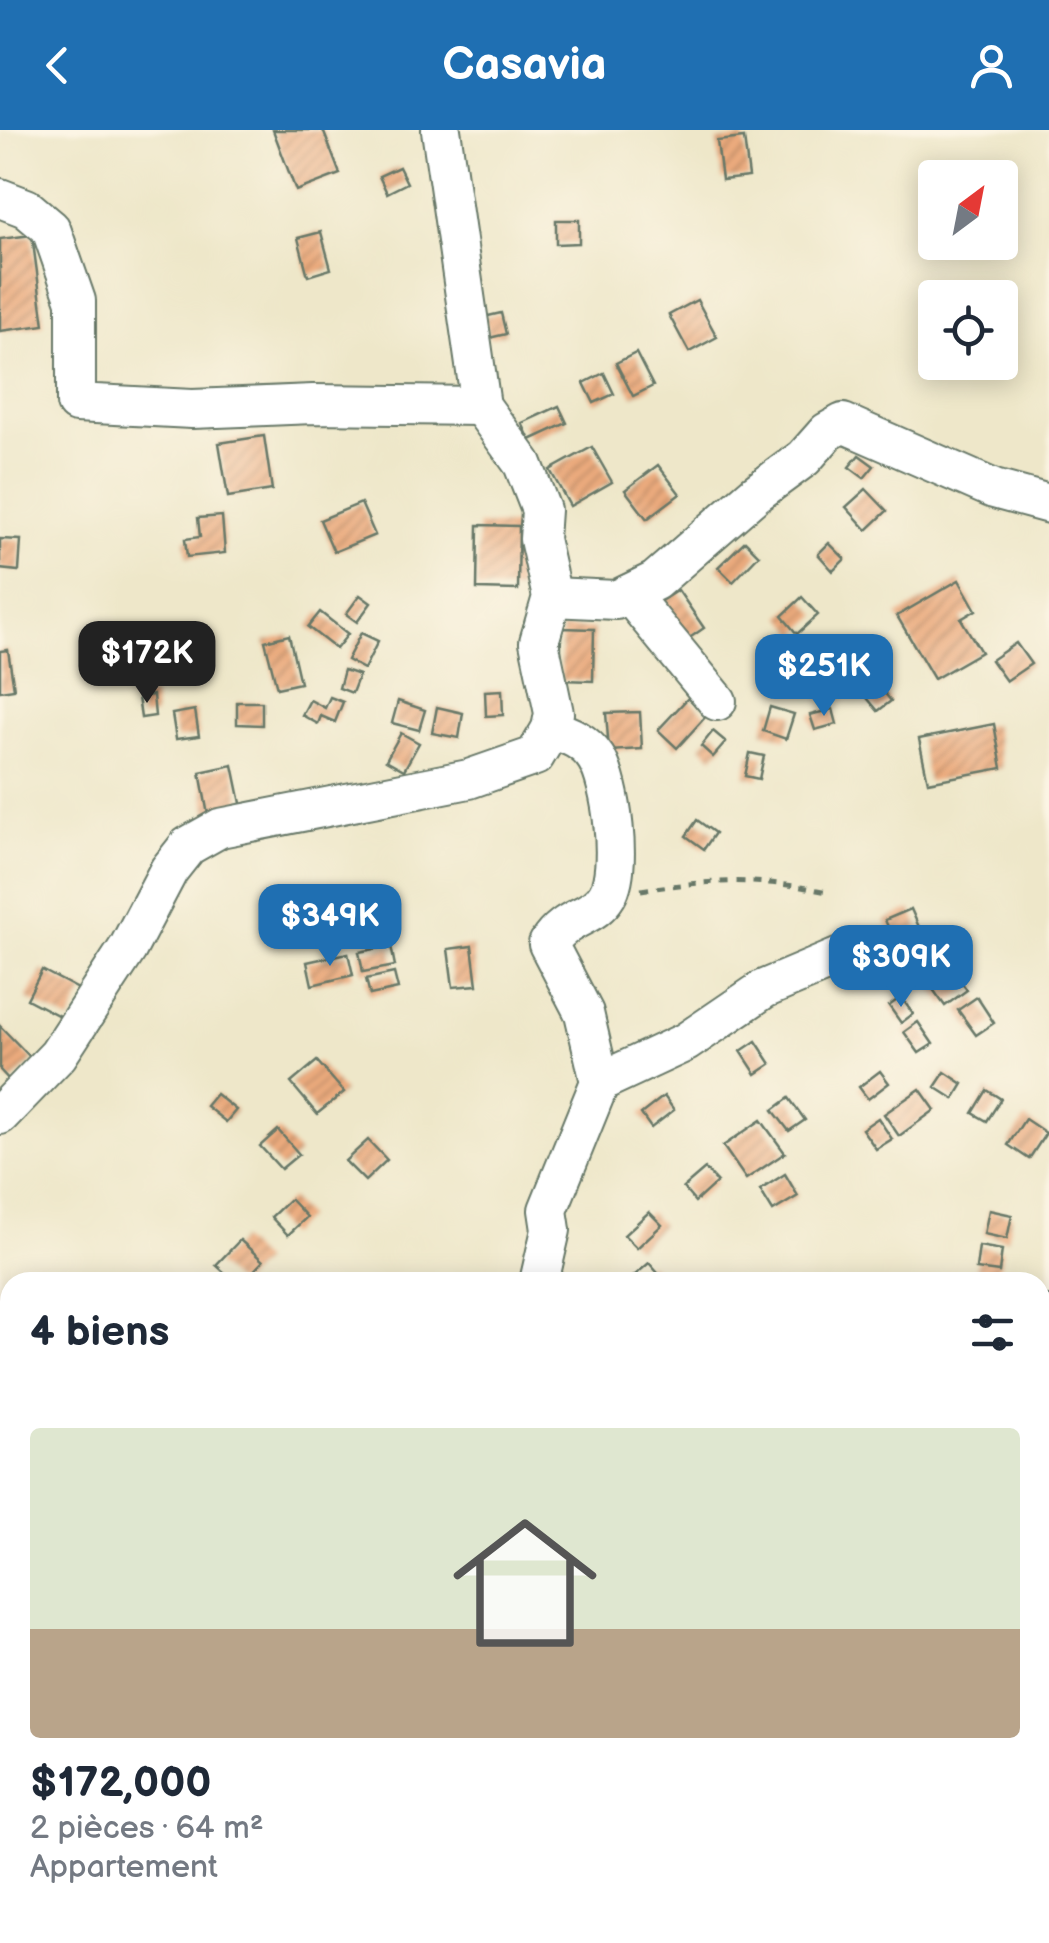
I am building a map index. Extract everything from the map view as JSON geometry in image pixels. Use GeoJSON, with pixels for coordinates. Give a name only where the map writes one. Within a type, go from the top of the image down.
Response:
{"type":"FeatureCollection","features":[{"type":"Feature","properties":{"kind":"street"},"geometry":{"type":"LineString","coordinates":[[0,1115],[58,1054],[128,948],[170,870],[188,846],[220,828],[469,778],[535,756],[551,729],[554,713],[538,642],[552,597],[538,539],[541,510],[524,464],[481,406],[444,131]]}},
{"type":"Feature","properties":{"kind":"street"},"geometry":{"type":"LineString","coordinates":[[0,198],[26,208],[51,230],[76,301],[76,403],[192,409],[313,404],[481,406]]}},
{"type":"Feature","properties":{"kind":"street"},"geometry":{"type":"LineString","coordinates":[[552,597],[616,600],[655,582],[842,423],[994,489],[1049,504]]}},
{"type":"Feature","properties":{"kind":"street"},"geometry":{"type":"LineString","coordinates":[[629,594],[717,701]]}},
{"type":"Feature","properties":{"kind":"street"},"geometry":{"type":"LineString","coordinates":[[541,1272],[551,1230],[548,1210],[600,1082],[584,1013],[548,944],[559,927],[596,908],[608,894],[615,868],[608,784],[596,757],[576,738],[551,729]]}},
{"type":"Feature","properties":{"kind":"street"},"geometry":{"type":"LineString","coordinates":[[600,1082],[686,1042],[764,989],[859,949]]}},
{"type":"Feature","properties":{"kind":"path"},"geometry":{"type":"LineString","coordinates":[[608,894],[717,880],[782,882],[827,892]]}},
{"type":"Feature","properties":{"kind":"building"},"geometry":{"type":"Polygon","coordinates":[[[273,130],[323,130],[340,174],[296,191],[273,130]]]}},
{"type":"Feature","properties":{"kind":"building"},"geometry":{"type":"Polygon","coordinates":[[[744,138],[749,177],[722,180],[717,141],[744,138]]]}},
{"type":"Feature","properties":{"kind":"building"},"geometry":{"type":"Polygon","coordinates":[[[399,167],[407,183],[387,193],[379,176],[399,167]]]}},
{"type":"Feature","properties":{"kind":"building"},"geometry":{"type":"Polygon","coordinates":[[[556,220],[579,220],[579,243],[556,244],[556,220]]]}},
{"type":"Feature","properties":{"kind":"building"},"geometry":{"type":"Polygon","coordinates":[[[321,232],[331,269],[308,276],[298,238],[321,232]]]}},
{"type":"Feature","properties":{"kind":"building"},"geometry":{"type":"Polygon","coordinates":[[[32,235],[44,325],[0,331],[0,239],[32,235]]]}},
{"type":"Feature","properties":{"kind":"building"},"geometry":{"type":"Polygon","coordinates":[[[697,300],[717,337],[689,352],[669,315],[697,300]]]}},
{"type":"Feature","properties":{"kind":"building"},"geometry":{"type":"Polygon","coordinates":[[[501,313],[506,334],[489,338],[484,317],[501,313]]]}},
{"type":"Feature","properties":{"kind":"building"},"geometry":{"type":"Polygon","coordinates":[[[636,353],[653,386],[633,396],[616,363],[636,353]]]}},
{"type":"Feature","properties":{"kind":"building"},"geometry":{"type":"Polygon","coordinates":[[[604,373],[614,394],[594,403],[584,383],[604,373]]]}},
{"type":"Feature","properties":{"kind":"building"},"geometry":{"type":"Polygon","coordinates":[[[559,406],[567,423],[530,440],[522,423],[559,406]]]}},
{"type":"Feature","properties":{"kind":"building"},"geometry":{"type":"Polygon","coordinates":[[[264,436],[272,490],[228,497],[219,443],[264,436]]]}},
{"type":"Feature","properties":{"kind":"building"},"geometry":{"type":"Polygon","coordinates":[[[592,447],[612,482],[570,506],[550,470],[592,447]]]}},
{"type":"Feature","properties":{"kind":"building"},"geometry":{"type":"Polygon","coordinates":[[[859,455],[874,466],[864,478],[849,467],[859,455]]]}},
{"type":"Feature","properties":{"kind":"building"},"geometry":{"type":"Polygon","coordinates":[[[658,465],[680,494],[647,519],[625,490],[658,465]]]}},
{"type":"Feature","properties":{"kind":"building"},"geometry":{"type":"Polygon","coordinates":[[[866,489],[887,511],[867,530],[846,507],[866,489]]]}},
{"type":"Feature","properties":{"kind":"building"},"geometry":{"type":"Polygon","coordinates":[[[361,503],[375,535],[334,552],[320,520],[361,503]]]}},
{"type":"Feature","properties":{"kind":"building"},"geometry":{"type":"Polygon","coordinates":[[[222,516],[225,553],[187,557],[185,539],[200,537],[198,518],[222,516]]]}},
{"type":"Feature","properties":{"kind":"building"},"geometry":{"type":"Polygon","coordinates":[[[478,525],[519,526],[518,590],[477,589],[478,525]]]}},
{"type":"Feature","properties":{"kind":"building"},"geometry":{"type":"Polygon","coordinates":[[[0,539],[21,540],[19,571],[0,569],[0,539]]]}},
{"type":"Feature","properties":{"kind":"building"},"geometry":{"type":"Polygon","coordinates":[[[745,541],[759,555],[733,582],[718,567],[745,541]]]}},
{"type":"Feature","properties":{"kind":"building"},"geometry":{"type":"Polygon","coordinates":[[[829,543],[845,559],[833,571],[818,554],[829,543]]]}},
{"type":"Feature","properties":{"kind":"building"},"geometry":{"type":"Polygon","coordinates":[[[959,580],[976,610],[961,619],[981,652],[934,679],[897,616],[959,580]]]}},
{"type":"Feature","properties":{"kind":"building"},"geometry":{"type":"Polygon","coordinates":[[[678,590],[704,628],[685,641],[659,602],[678,590]]]}},
{"type":"Feature","properties":{"kind":"building"},"geometry":{"type":"Polygon","coordinates":[[[360,595],[371,603],[357,622],[346,614],[360,595]]]}},
{"type":"Feature","properties":{"kind":"building"},"geometry":{"type":"Polygon","coordinates":[[[802,597],[818,615],[797,634],[782,616],[802,597]]]}},
{"type":"Feature","properties":{"kind":"building"},"geometry":{"type":"Polygon","coordinates":[[[320,612],[348,634],[336,649],[308,627],[320,612]]]}},
{"type":"Feature","properties":{"kind":"building"},"geometry":{"type":"Polygon","coordinates":[[[561,628],[594,629],[593,681],[561,680],[561,628]]]}},
{"type":"Feature","properties":{"kind":"building"},"geometry":{"type":"Polygon","coordinates":[[[361,633],[378,641],[364,669],[347,660],[361,633]]]}},
{"type":"Feature","properties":{"kind":"building"},"geometry":{"type":"Polygon","coordinates":[[[289,635],[300,683],[277,688],[265,641],[289,635]]]}},
{"type":"Feature","properties":{"kind":"building"},"geometry":{"type":"Polygon","coordinates":[[[1016,643],[1031,664],[1006,681],[991,660],[1016,643]]]}},
{"type":"Feature","properties":{"kind":"building"},"geometry":{"type":"Polygon","coordinates":[[[8,650],[14,689],[0,691],[0,651],[8,650]]]}},
{"type":"Feature","properties":{"kind":"building"},"geometry":{"type":"Polygon","coordinates":[[[134,663],[151,665],[148,690],[131,688],[134,663]]]}},
{"type":"Feature","properties":{"kind":"building"},"geometry":{"type":"Polygon","coordinates":[[[344,670],[359,675],[352,693],[339,688],[344,670]]]}},
{"type":"Feature","properties":{"kind":"building"},"geometry":{"type":"Polygon","coordinates":[[[872,677],[891,701],[878,711],[858,687],[872,677]]]}},
{"type":"Feature","properties":{"kind":"building"},"geometry":{"type":"Polygon","coordinates":[[[502,690],[503,715],[486,716],[485,691],[502,690]]]}},
{"type":"Feature","properties":{"kind":"building"},"geometry":{"type":"Polygon","coordinates":[[[153,695],[155,716],[141,718],[138,697],[153,695]]]}},
{"type":"Feature","properties":{"kind":"building"},"geometry":{"type":"Polygon","coordinates":[[[330,697],[343,702],[335,722],[321,716],[318,724],[302,715],[310,700],[325,708],[330,697]]]}},
{"type":"Feature","properties":{"kind":"building"},"geometry":{"type":"Polygon","coordinates":[[[688,698],[707,715],[677,748],[658,730],[688,698]]]}},
{"type":"Feature","properties":{"kind":"building"},"geometry":{"type":"Polygon","coordinates":[[[398,701],[425,710],[419,730],[392,723],[398,701]]]}},
{"type":"Feature","properties":{"kind":"building"},"geometry":{"type":"Polygon","coordinates":[[[237,702],[262,702],[262,725],[237,724],[237,702]]]}},
{"type":"Feature","properties":{"kind":"building"},"geometry":{"type":"Polygon","coordinates":[[[437,707],[463,713],[459,738],[432,733],[437,707]]]}},
{"type":"Feature","properties":{"kind":"building"},"geometry":{"type":"Polygon","coordinates":[[[770,707],[794,714],[786,739],[763,731],[770,707]]]}},
{"type":"Feature","properties":{"kind":"building"},"geometry":{"type":"Polygon","coordinates":[[[833,709],[837,724],[815,730],[810,715],[833,709]]]}},
{"type":"Feature","properties":{"kind":"building"},"geometry":{"type":"Polygon","coordinates":[[[195,710],[199,736],[176,739],[172,714],[195,710]]]}},
{"type":"Feature","properties":{"kind":"building"},"geometry":{"type":"Polygon","coordinates":[[[640,712],[642,749],[609,751],[606,713],[640,712]]]}},
{"type":"Feature","properties":{"kind":"building"},"geometry":{"type":"Polygon","coordinates":[[[994,724],[1002,768],[928,782],[919,739],[994,724]]]}},
{"type":"Feature","properties":{"kind":"building"},"geometry":{"type":"Polygon","coordinates":[[[713,731],[726,742],[713,757],[701,746],[713,731]]]}},
{"type":"Feature","properties":{"kind":"building"},"geometry":{"type":"Polygon","coordinates":[[[401,733],[419,743],[404,770],[386,760],[401,733]]]}},
{"type":"Feature","properties":{"kind":"building"},"geometry":{"type":"Polygon","coordinates":[[[750,753],[764,756],[759,779],[745,776],[750,753]]]}},
{"type":"Feature","properties":{"kind":"building"},"geometry":{"type":"Polygon","coordinates":[[[233,765],[242,808],[208,815],[200,772],[233,765]]]}},
{"type":"Feature","properties":{"kind":"building"},"geometry":{"type":"Polygon","coordinates":[[[697,820],[715,833],[704,849],[686,836],[697,820]]]}},
{"type":"Feature","properties":{"kind":"building"},"geometry":{"type":"Polygon","coordinates":[[[911,909],[919,927],[893,938],[885,920],[911,909]]]}},
{"type":"Feature","properties":{"kind":"building"},"geometry":{"type":"Polygon","coordinates":[[[391,946],[395,966],[363,972],[359,952],[391,946]]]}},
{"type":"Feature","properties":{"kind":"building"},"geometry":{"type":"Polygon","coordinates":[[[472,946],[477,985],[453,987],[448,949],[472,946]]]}},
{"type":"Feature","properties":{"kind":"building"},"geometry":{"type":"Polygon","coordinates":[[[348,953],[353,975],[312,985],[307,962],[348,953]]]}},
{"type":"Feature","properties":{"kind":"building"},"geometry":{"type":"Polygon","coordinates":[[[42,970],[84,992],[69,1021],[27,999],[42,970]]]}},
{"type":"Feature","properties":{"kind":"building"},"geometry":{"type":"Polygon","coordinates":[[[954,972],[967,990],[945,1006],[932,988],[954,972]]]}},
{"type":"Feature","properties":{"kind":"building"},"geometry":{"type":"Polygon","coordinates":[[[394,973],[398,989],[370,995],[366,979],[394,973]]]}},
{"type":"Feature","properties":{"kind":"building"},"geometry":{"type":"Polygon","coordinates":[[[901,997],[913,1014],[901,1023],[889,1006],[901,997]]]}},
{"type":"Feature","properties":{"kind":"building"},"geometry":{"type":"Polygon","coordinates":[[[977,997],[994,1023],[976,1035],[958,1010],[977,997]]]}},
{"type":"Feature","properties":{"kind":"building"},"geometry":{"type":"Polygon","coordinates":[[[918,1022],[933,1044],[919,1053],[904,1032],[918,1022]]]}},
{"type":"Feature","properties":{"kind":"building"},"geometry":{"type":"Polygon","coordinates":[[[0,1026],[33,1060],[11,1082],[0,1070],[0,1026]]]}},
{"type":"Feature","properties":{"kind":"building"},"geometry":{"type":"Polygon","coordinates":[[[756,1041],[771,1064],[756,1074],[741,1051],[756,1041]]]}},
{"type":"Feature","properties":{"kind":"building"},"geometry":{"type":"Polygon","coordinates":[[[317,1061],[344,1092],[317,1114],[291,1083],[317,1061]]]}},
{"type":"Feature","properties":{"kind":"building"},"geometry":{"type":"Polygon","coordinates":[[[880,1071],[889,1083],[868,1099],[859,1087],[880,1071]]]}},
{"type":"Feature","properties":{"kind":"building"},"geometry":{"type":"Polygon","coordinates":[[[945,1072],[963,1084],[954,1099],[935,1087],[945,1072]]]}},
{"type":"Feature","properties":{"kind":"building"},"geometry":{"type":"Polygon","coordinates":[[[920,1089],[935,1110],[899,1136],[884,1114],[920,1089]]]}},
{"type":"Feature","properties":{"kind":"building"},"geometry":{"type":"Polygon","coordinates":[[[987,1090],[1001,1099],[987,1121],[973,1113],[987,1090]]]}},
{"type":"Feature","properties":{"kind":"building"},"geometry":{"type":"Polygon","coordinates":[[[216,1094],[236,1110],[226,1122],[206,1106],[216,1094]]]}},
{"type":"Feature","properties":{"kind":"building"},"geometry":{"type":"Polygon","coordinates":[[[664,1096],[674,1110],[651,1128],[641,1114],[664,1096]]]}},
{"type":"Feature","properties":{"kind":"building"},"geometry":{"type":"Polygon","coordinates":[[[789,1098],[805,1120],[789,1131],[773,1110],[789,1098]]]}},
{"type":"Feature","properties":{"kind":"building"},"geometry":{"type":"Polygon","coordinates":[[[878,1118],[892,1139],[876,1149],[862,1129],[878,1118]]]}},
{"type":"Feature","properties":{"kind":"building"},"geometry":{"type":"Polygon","coordinates":[[[1025,1119],[1046,1133],[1029,1159],[1008,1145],[1025,1119]]]}},
{"type":"Feature","properties":{"kind":"building"},"geometry":{"type":"Polygon","coordinates":[[[761,1120],[785,1153],[746,1179],[723,1146],[761,1120]]]}},
{"type":"Feature","properties":{"kind":"building"},"geometry":{"type":"Polygon","coordinates":[[[278,1130],[299,1154],[281,1169],[260,1146],[278,1130]]]}},
{"type":"Feature","properties":{"kind":"building"},"geometry":{"type":"Polygon","coordinates":[[[368,1140],[387,1160],[365,1181],[345,1161],[368,1140]]]}},
{"type":"Feature","properties":{"kind":"building"},"geometry":{"type":"Polygon","coordinates":[[[705,1169],[717,1182],[695,1202],[683,1188],[705,1169]]]}},
{"type":"Feature","properties":{"kind":"building"},"geometry":{"type":"Polygon","coordinates":[[[785,1174],[798,1196],[773,1211],[760,1190],[785,1174]]]}},
{"type":"Feature","properties":{"kind":"building"},"geometry":{"type":"Polygon","coordinates":[[[290,1199],[307,1217],[288,1235],[271,1217],[290,1199]]]}},
{"type":"Feature","properties":{"kind":"building"},"geometry":{"type":"Polygon","coordinates":[[[989,1210],[1012,1215],[1007,1239],[984,1234],[989,1210]]]}},
{"type":"Feature","properties":{"kind":"building"},"geometry":{"type":"Polygon","coordinates":[[[649,1212],[662,1225],[637,1248],[624,1235],[649,1212]]]}},
{"type":"Feature","properties":{"kind":"building"},"geometry":{"type":"Polygon","coordinates":[[[240,1240],[263,1261],[253,1272],[224,1272],[216,1265],[240,1240]]]}},
{"type":"Feature","properties":{"kind":"building"},"geometry":{"type":"Polygon","coordinates":[[[979,1246],[1002,1250],[999,1272],[976,1269],[979,1246]]]}},
{"type":"Feature","properties":{"kind":"building"},"geometry":{"type":"Polygon","coordinates":[[[649,1263],[657,1272],[639,1272],[649,1263]]]}}]}
